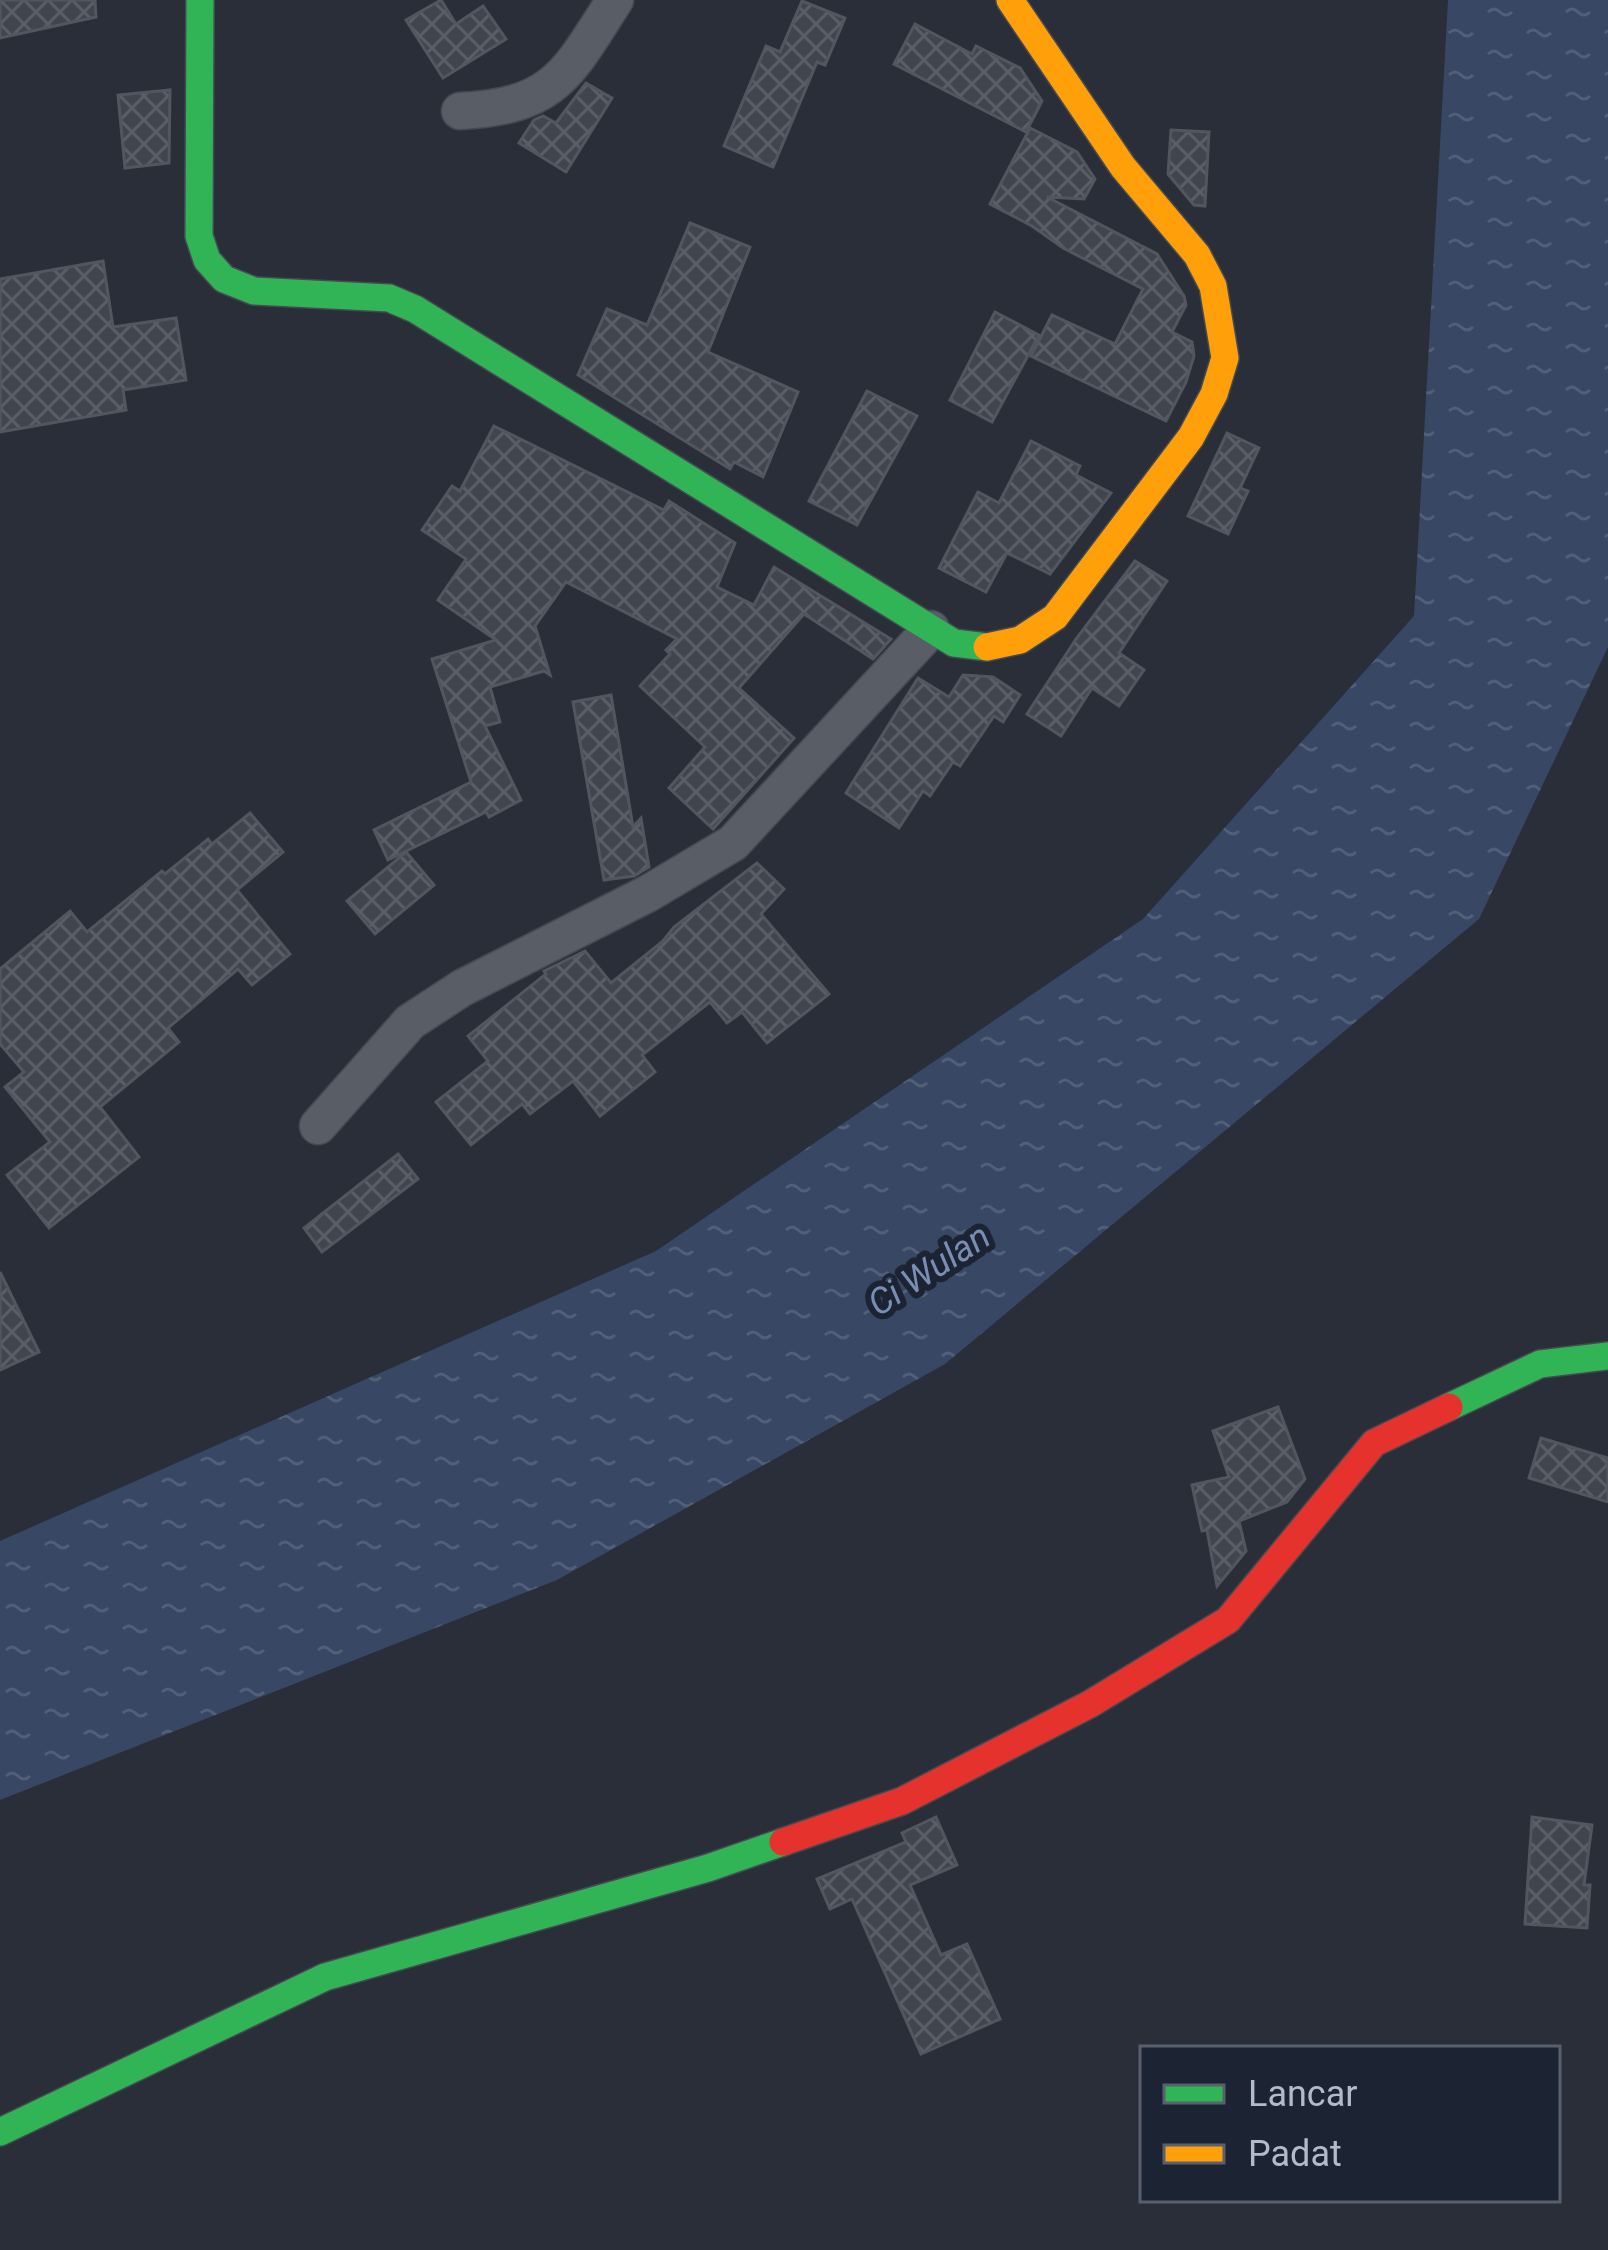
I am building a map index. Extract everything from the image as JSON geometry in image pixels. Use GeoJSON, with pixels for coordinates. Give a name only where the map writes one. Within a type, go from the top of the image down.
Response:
{"type":"FeatureCollection","features":[{"type":"Feature","properties":{"kind":"street"},"geometry":{"type":"LineString","coordinates":[[200,0],[200,236],[207,260],[224,279],[254,291],[389,298],[415,309],[954,643],[981,649],[1006,647],[1034,634],[1055,616],[1191,437],[1214,394],[1225,358],[1213,286],[1197,256],[1123,166],[1010,0]]}},
{"type":"Feature","properties":{"kind":"street"},"geometry":{"type":"LineString","coordinates":[[460,111],[518,104],[547,91],[569,71],[615,0]]}},
{"type":"Feature","properties":{"kind":"street"},"geometry":{"type":"LineString","coordinates":[[318,1126],[410,1022],[462,988],[650,893],[733,843],[931,629]]}},
{"type":"Feature","properties":{"kind":"street"},"geometry":{"type":"LineString","coordinates":[[0,2132],[325,1977],[708,1868],[902,1801],[1090,1705],[1228,1620],[1374,1443],[1540,1364],[1608,1356]]}},
{"type":"Feature","properties":{"kind":"water","name":"Ci Wulan"},"geometry":{"type":"Polygon","coordinates":[[[1448,0],[1608,0],[1608,647],[1479,919],[945,1364],[557,1580],[0,1800],[0,1541],[656,1251],[1143,919],[1414,616],[1448,0]]]}},
{"type":"Feature","properties":{"kind":"building"},"geometry":{"type":"Polygon","coordinates":[[[0,0],[95,0],[96,17],[0,38],[0,0]]]}},
{"type":"Feature","properties":{"kind":"building"},"geometry":{"type":"Polygon","coordinates":[[[441,0],[456,24],[483,6],[506,39],[443,78],[406,20],[441,0]]]}},
{"type":"Feature","properties":{"kind":"building"},"geometry":{"type":"Polygon","coordinates":[[[802,1],[845,18],[825,65],[817,62],[773,167],[724,146],[766,46],[780,52],[802,1]]]}},
{"type":"Feature","properties":{"kind":"building"},"geometry":{"type":"Polygon","coordinates":[[[915,24],[972,54],[976,46],[1020,68],[1042,101],[1026,132],[894,64],[915,24]]]}},
{"type":"Feature","properties":{"kind":"building"},"geometry":{"type":"Polygon","coordinates":[[[586,83],[612,98],[566,172],[519,143],[534,120],[543,116],[556,123],[586,83]]]}},
{"type":"Feature","properties":{"kind":"building"},"geometry":{"type":"Polygon","coordinates":[[[170,90],[169,163],[125,168],[118,95],[170,90]]]}},
{"type":"Feature","properties":{"kind":"building"},"geometry":{"type":"Polygon","coordinates":[[[1030,128],[1077,152],[1095,179],[1084,199],[1047,197],[1157,254],[1184,296],[1186,305],[1172,332],[1192,342],[1194,356],[1166,421],[1031,356],[1052,315],[1115,344],[1143,289],[990,204],[1030,128]]]}},
{"type":"Feature","properties":{"kind":"building"},"geometry":{"type":"Polygon","coordinates":[[[1171,130],[1209,132],[1205,206],[1194,205],[1168,174],[1171,130]]]}},
{"type":"Feature","properties":{"kind":"building"},"geometry":{"type":"Polygon","coordinates":[[[690,223],[750,247],[708,352],[798,392],[763,477],[734,462],[730,469],[578,375],[607,309],[647,325],[690,223]]]}},
{"type":"Feature","properties":{"kind":"building"},"geometry":{"type":"Polygon","coordinates":[[[103,261],[113,327],[176,318],[186,380],[123,390],[126,410],[0,432],[0,279],[103,261]]]}},
{"type":"Feature","properties":{"kind":"building"},"geometry":{"type":"Polygon","coordinates":[[[995,312],[1039,335],[992,422],[950,400],[995,312]]]}},
{"type":"Feature","properties":{"kind":"building"},"geometry":{"type":"Polygon","coordinates":[[[867,391],[917,416],[857,525],[809,501],[867,391]]]}},
{"type":"Feature","properties":{"kind":"building"},"geometry":{"type":"Polygon","coordinates":[[[494,426],[664,510],[669,501],[735,543],[717,587],[754,605],[774,567],[891,639],[873,659],[804,614],[739,688],[794,738],[713,829],[669,788],[705,747],[640,686],[670,654],[666,650],[677,639],[566,582],[535,626],[550,675],[544,671],[490,687],[500,722],[485,726],[521,800],[388,860],[374,830],[471,782],[432,659],[496,640],[438,600],[466,559],[422,530],[452,486],[460,491],[494,426]]]}},
{"type":"Feature","properties":{"kind":"building"},"geometry":{"type":"Polygon","coordinates":[[[1227,433],[1259,448],[1240,488],[1248,491],[1228,534],[1188,516],[1227,433]]]}},
{"type":"Feature","properties":{"kind":"building"},"geometry":{"type":"Polygon","coordinates":[[[1031,441],[1080,466],[1076,475],[1111,493],[1050,574],[1007,553],[986,592],[939,568],[978,492],[999,503],[1031,441]]]}},
{"type":"Feature","properties":{"kind":"building"},"geometry":{"type":"Polygon","coordinates":[[[1135,561],[1167,581],[1119,653],[1144,670],[1119,706],[1092,688],[1061,736],[1027,714],[1135,561]]]}},
{"type":"Feature","properties":{"kind":"building"},"geometry":{"type":"Polygon","coordinates":[[[963,675],[993,677],[1020,695],[1003,722],[994,716],[960,766],[953,762],[930,796],[923,791],[899,828],[846,793],[918,678],[949,697],[963,675]]]}},
{"type":"Feature","properties":{"kind":"building"},"geometry":{"type":"Polygon","coordinates":[[[611,695],[633,827],[641,818],[649,867],[634,876],[604,880],[573,702],[611,695]]]}},
{"type":"Feature","properties":{"kind":"building"},"geometry":{"type":"Polygon","coordinates":[[[250,813],[283,852],[237,890],[290,954],[252,985],[238,969],[168,1028],[179,1042],[100,1107],[139,1157],[49,1228],[7,1175],[50,1142],[5,1087],[24,1072],[0,1044],[0,969],[70,911],[87,932],[162,871],[165,874],[208,839],[212,844],[250,813]]]}},
{"type":"Feature","properties":{"kind":"building"},"geometry":{"type":"Polygon","coordinates":[[[406,852],[434,885],[375,934],[347,901],[406,852]]]}},
{"type":"Feature","properties":{"kind":"building"},"geometry":{"type":"Polygon","coordinates":[[[757,863],[784,889],[761,914],[829,994],[767,1043],[742,1012],[727,1023],[710,1002],[642,1055],[655,1072],[600,1116],[573,1081],[530,1114],[522,1104],[471,1145],[436,1102],[488,1061],[468,1036],[544,971],[585,951],[611,983],[757,863]]]}},
{"type":"Feature","properties":{"kind":"building"},"geometry":{"type":"Polygon","coordinates":[[[398,1154],[418,1179],[322,1252],[304,1228],[398,1154]]]}},
{"type":"Feature","properties":{"kind":"building"},"geometry":{"type":"Polygon","coordinates":[[[0,1272],[39,1352],[0,1370],[0,1272]]]}},
{"type":"Feature","properties":{"kind":"building"},"geometry":{"type":"Polygon","coordinates":[[[1278,1407],[1305,1479],[1287,1502],[1239,1521],[1246,1551],[1217,1586],[1207,1530],[1202,1531],[1192,1485],[1229,1477],[1213,1431],[1278,1407]]]}},
{"type":"Feature","properties":{"kind":"building"},"geometry":{"type":"Polygon","coordinates":[[[1541,1438],[1608,1458],[1608,1502],[1529,1478],[1541,1438]]]}},
{"type":"Feature","properties":{"kind":"building"},"geometry":{"type":"Polygon","coordinates":[[[936,1817],[957,1865],[910,1885],[941,1955],[967,1944],[1000,2019],[921,2054],[852,1899],[830,1909],[817,1879],[906,1842],[902,1833],[936,1817]]]}},
{"type":"Feature","properties":{"kind":"building"},"geometry":{"type":"Polygon","coordinates":[[[1532,1817],[1592,1825],[1584,1885],[1590,1885],[1587,1928],[1525,1924],[1532,1817]]]}},
{"type":"Feature","properties":{"kind":"traffic: fast"},"geometry":{"type":"LineString","coordinates":[[200,0],[199,236],[207,260],[224,279],[254,291],[389,298],[415,309],[954,643],[987,647]]}},
{"type":"Feature","properties":{"kind":"traffic: fast"},"geometry":{"type":"LineString","coordinates":[[1449,1407],[1540,1364],[1608,1356]]}},
{"type":"Feature","properties":{"kind":"traffic: fast"},"geometry":{"type":"LineString","coordinates":[[0,2132],[325,1977],[708,1868],[783,1842]]}},
{"type":"Feature","properties":{"kind":"traffic: slow"},"geometry":{"type":"LineString","coordinates":[[987,647],[1020,640],[1055,617],[1191,437],[1214,394],[1225,358],[1213,286],[1197,255],[1123,167],[1010,0]]}},
{"type":"Feature","properties":{"kind":"traffic: jam"},"geometry":{"type":"LineString","coordinates":[[783,1842],[902,1801],[1090,1704],[1228,1620],[1374,1443],[1449,1407]]}}]}
